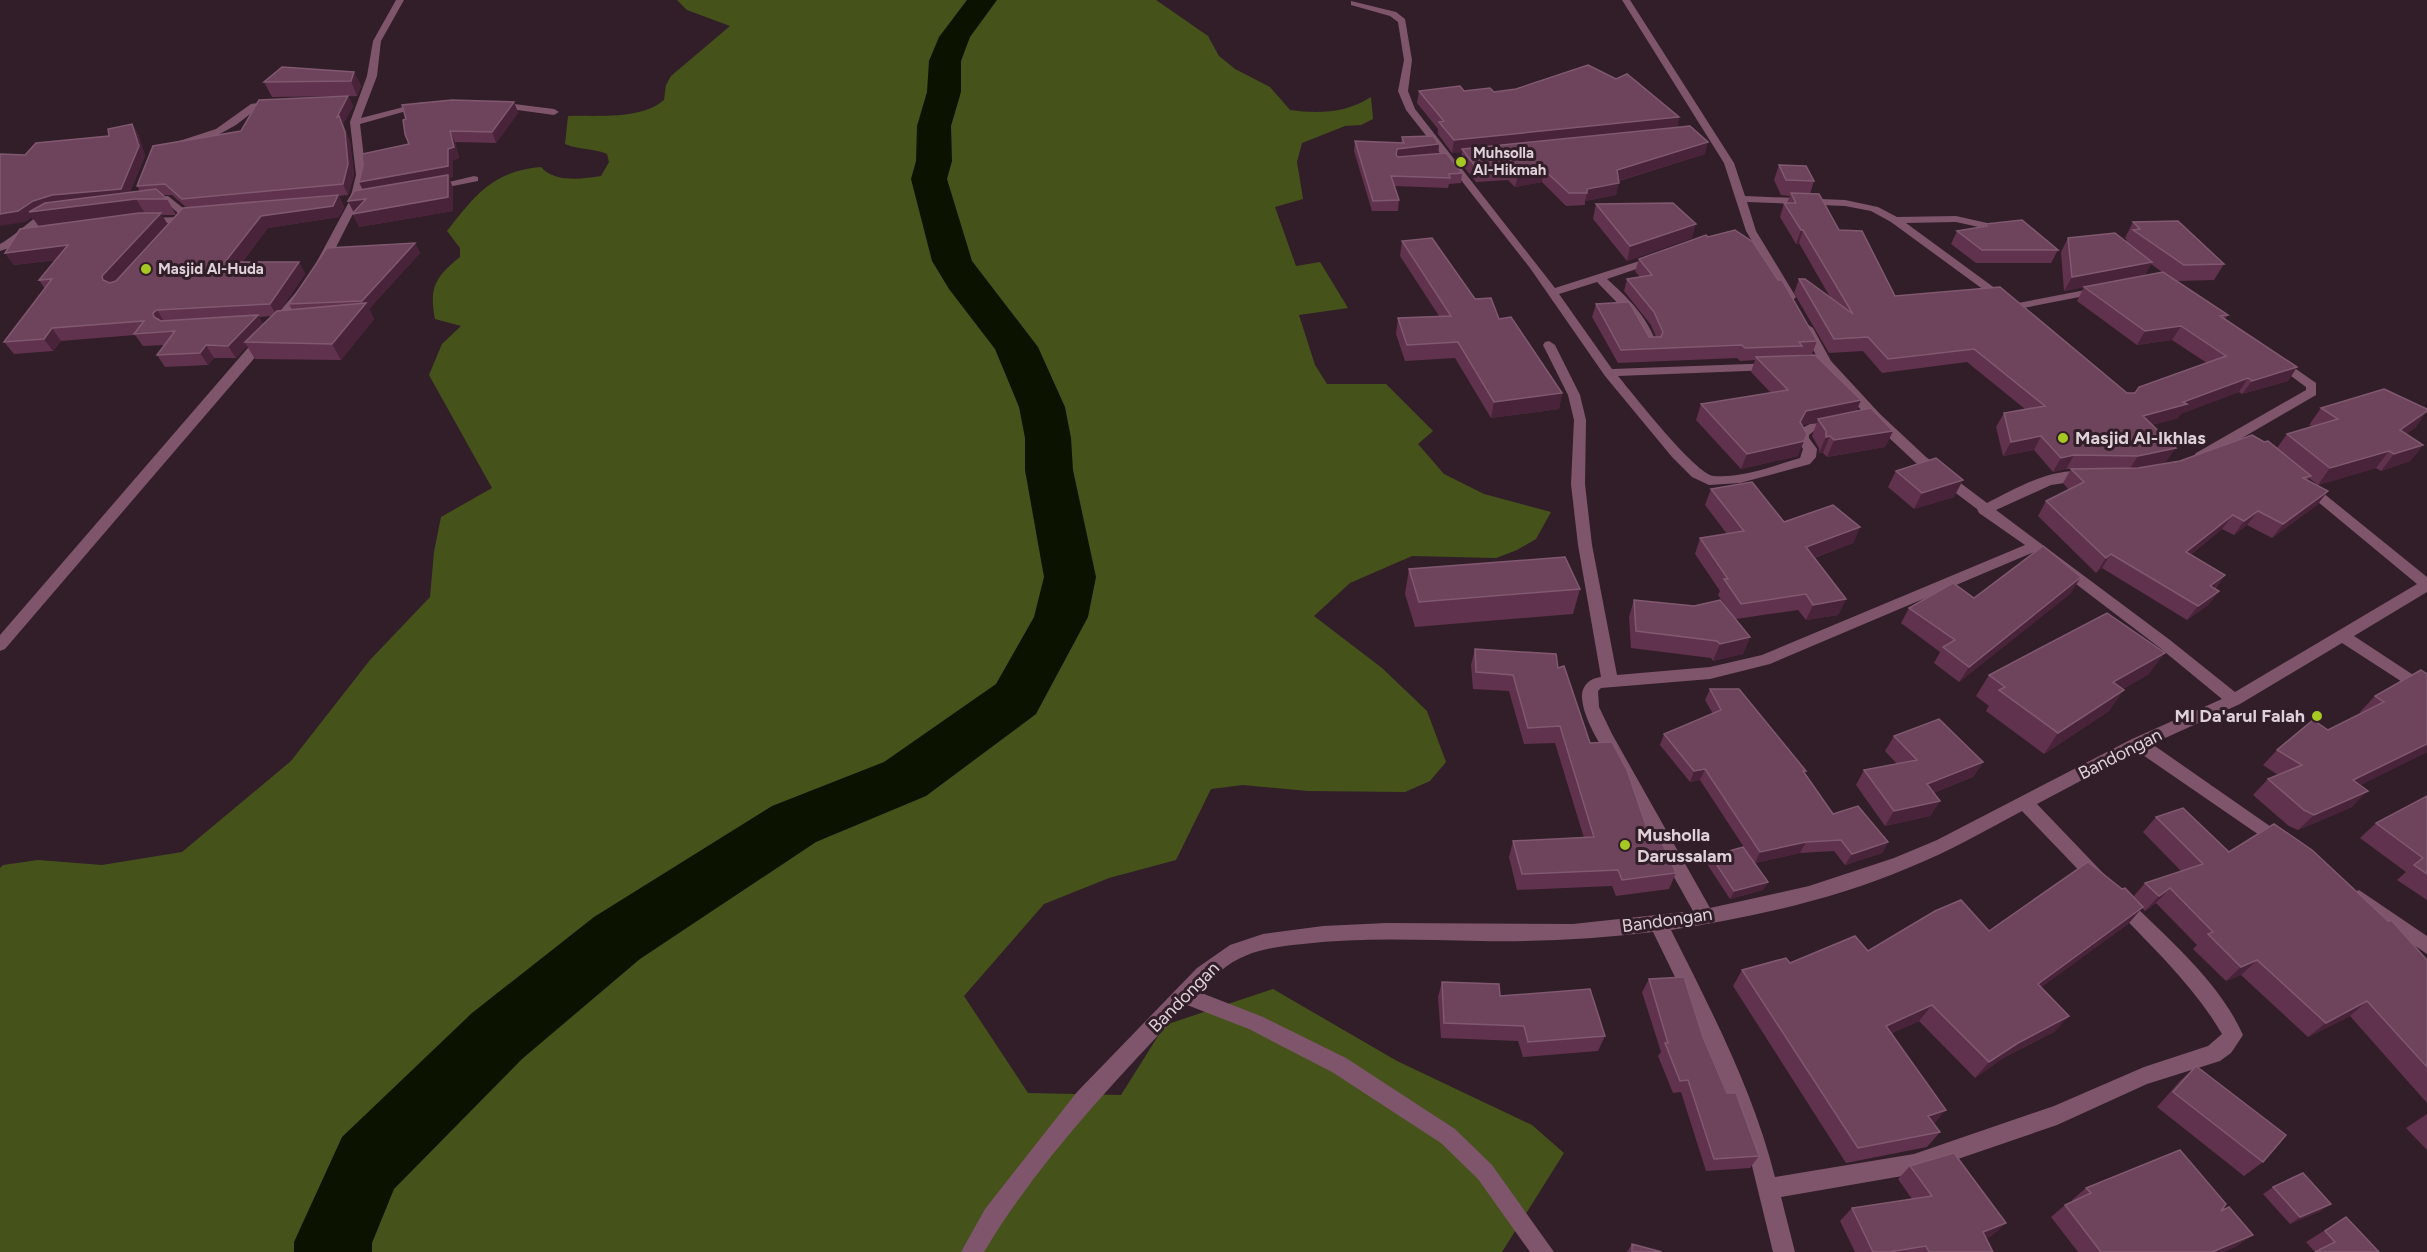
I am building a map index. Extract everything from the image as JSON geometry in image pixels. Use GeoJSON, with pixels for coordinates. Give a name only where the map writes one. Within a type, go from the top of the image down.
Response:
{"type":"FeatureCollection","features":[{"type":"Feature","properties":{"kind":"street"},"geometry":{"type":"LineString","coordinates":[[0,645],[97,537],[240,364],[286,322],[312,278],[334,253],[355,200],[361,175],[356,122],[359,101],[372,76],[377,41],[400,0]]}},
{"type":"Feature","properties":{"kind":"street"},"geometry":{"type":"LineString","coordinates":[[1626,0],[1703,132],[1729,163],[1741,199],[1744,227],[1820,364],[1863,419],[2165,644],[2234,700]]}},
{"type":"Feature","properties":{"kind":"street"},"geometry":{"type":"LineString","coordinates":[[1354,3],[1393,14],[1402,21],[1408,60],[1404,97],[1428,132],[1552,292],[1609,373],[1677,454],[1697,474],[1709,481],[1740,479],[1805,461],[1809,457],[1810,449],[1802,438],[1805,431],[1863,419]]}},
{"type":"Feature","properties":{"kind":"street"},"geometry":{"type":"LineString","coordinates":[[167,147],[218,130],[234,122],[244,111],[253,106],[285,102]]}},
{"type":"Feature","properties":{"kind":"street"},"geometry":{"type":"LineString","coordinates":[[356,122],[402,108],[429,104]]}},
{"type":"Feature","properties":{"kind":"street"},"geometry":{"type":"LineString","coordinates":[[492,105],[554,112]]}},
{"type":"Feature","properties":{"kind":"street"},"geometry":{"type":"LineString","coordinates":[[420,189],[474,179]]}},
{"type":"Feature","properties":{"kind":"street"},"geometry":{"type":"LineString","coordinates":[[133,204],[168,199],[181,221]]}},
{"type":"Feature","properties":{"kind":"street"},"geometry":{"type":"LineString","coordinates":[[1741,199],[1845,203],[1874,209],[1894,220],[2017,310],[2114,288]]}},
{"type":"Feature","properties":{"kind":"street"},"geometry":{"type":"LineString","coordinates":[[0,248],[23,236],[44,216],[68,209]]}},
{"type":"Feature","properties":{"kind":"street"},"geometry":{"type":"LineString","coordinates":[[128,223],[181,221],[209,213]]}},
{"type":"Feature","properties":{"kind":"street"},"geometry":{"type":"LineString","coordinates":[[1894,220],[1956,219],[2001,229]]}},
{"type":"Feature","properties":{"kind":"street"},"geometry":{"type":"LineString","coordinates":[[23,236],[39,234]]}},
{"type":"Feature","properties":{"kind":"street"},"geometry":{"type":"LineString","coordinates":[[1552,292],[1666,255]]}},
{"type":"Feature","properties":{"kind":"street"},"geometry":{"type":"LineString","coordinates":[[1599,278],[1633,314],[1646,332],[1651,346]]}},
{"type":"Feature","properties":{"kind":"street"},"geometry":{"type":"LineString","coordinates":[[258,323],[286,322]]}},
{"type":"Feature","properties":{"kind":"street"},"geometry":{"type":"LineString","coordinates":[[1549,345],[1574,395],[1580,420],[1578,484],[1584,535],[1610,682]]}},
{"type":"Feature","properties":{"kind":"street"},"geometry":{"type":"LineString","coordinates":[[2192,460],[2209,453],[2240,432],[2314,390],[2270,355]]}},
{"type":"Feature","properties":{"kind":"street"},"geometry":{"type":"LineString","coordinates":[[1609,373],[1780,365]]}},
{"type":"Feature","properties":{"kind":"street"},"geometry":{"type":"LineString","coordinates":[[2240,432],[2258,446]]}},
{"type":"Feature","properties":{"kind":"street"},"geometry":{"type":"LineString","coordinates":[[1984,510],[2047,481],[2066,475],[2101,476]]}},
{"type":"Feature","properties":{"kind":"street"},"geometry":{"type":"LineString","coordinates":[[2294,475],[2427,585]]}},
{"type":"Feature","properties":{"kind":"street"},"geometry":{"type":"LineString","coordinates":[[1705,916],[1604,735],[1591,704],[1588,692],[1590,687],[1597,682],[1710,673],[1765,660],[2034,547]]}},
{"type":"Feature","properties":{"kind":"street","name":"Bandongan"},"geometry":{"type":"LineString","coordinates":[[972,1252],[993,1217],[1084,1099],[1219,960],[1242,948],[1278,938],[1361,931],[1572,932],[1705,916],[1802,896],[1915,859],[2138,743],[2234,700],[2344,637],[2427,585]]}},
{"type":"Feature","properties":{"kind":"street"},"geometry":{"type":"LineString","coordinates":[[2344,637],[2427,692]]}},
{"type":"Feature","properties":{"kind":"street"},"geometry":{"type":"LineString","coordinates":[[2138,743],[2300,856]]}},
{"type":"Feature","properties":{"kind":"street"},"geometry":{"type":"LineString","coordinates":[[1770,1188],[1914,1164],[2056,1115],[2144,1076],[2213,1054],[2224,1047],[2233,1035],[2200,988],[2162,944],[2025,803]]}},
{"type":"Feature","properties":{"kind":"street"},"geometry":{"type":"LineString","coordinates":[[2347,890],[2427,946]]}},
{"type":"Feature","properties":{"kind":"street"},"geometry":{"type":"LineString","coordinates":[[1658,923],[1703,1014],[1753,1129],[1785,1252]]}},
{"type":"Feature","properties":{"kind":"street"},"geometry":{"type":"LineString","coordinates":[[1184,995],[1256,1023],[1339,1065],[1449,1136],[1485,1172],[1543,1252]]}},
{"type":"Feature","properties":{"kind":"green space"},"geometry":{"type":"Polygon","coordinates":[[[677,0],[1156,0],[1208,36],[1219,56],[1235,69],[1270,87],[1290,110],[1332,111],[1352,106],[1371,97],[1373,119],[1361,125],[1345,126],[1302,143],[1297,162],[1303,199],[1275,207],[1296,266],[1320,262],[1348,308],[1299,315],[1315,365],[1327,384],[1386,384],[1433,431],[1418,444],[1444,474],[1484,494],[1551,512],[1536,539],[1517,550],[1496,558],[1412,556],[1350,583],[1314,616],[1382,668],[1427,711],[1446,762],[1430,781],[1405,792],[1308,791],[1243,785],[1211,789],[1176,860],[1109,878],[1044,904],[964,996],[1028,1093],[1121,1095],[1165,1025],[1273,989],[1397,1061],[1532,1125],[1564,1153],[1502,1252],[0,1252],[0,868],[3,865],[38,860],[102,865],[182,852],[291,761],[370,660],[430,597],[434,552],[441,517],[492,488],[429,375],[442,344],[461,326],[435,319],[433,308],[436,284],[445,271],[460,257],[460,248],[447,231],[486,187],[524,169],[541,167],[554,176],[569,179],[601,176],[609,162],[607,154],[565,144],[568,116],[631,114],[654,106],[664,100],[666,85],[671,76],[730,26],[687,10],[677,0]]]}},
{"type":"Feature","properties":{"kind":"building"},"geometry":{"type":"Polygon","coordinates":[[[1588,65],[1616,79],[1627,74],[1679,117],[1454,140],[1439,122],[1444,121],[1419,91],[1460,86],[1464,91],[1490,88],[1494,92],[1516,89],[1588,65]]]}},
{"type":"Feature","properties":{"kind":"building"},"geometry":{"type":"Polygon","coordinates":[[[282,67],[354,72],[351,81],[264,82],[282,67]]]}},
{"type":"Feature","properties":{"kind":"building"},"geometry":{"type":"Polygon","coordinates":[[[348,96],[337,117],[339,116],[345,132],[348,164],[343,184],[182,199],[165,184],[137,186],[153,146],[241,131],[259,100],[348,96]]]}},
{"type":"Feature","properties":{"kind":"building"},"geometry":{"type":"Polygon","coordinates":[[[452,100],[514,102],[492,132],[450,131],[454,147],[448,149],[448,166],[359,182],[363,165],[362,154],[409,144],[405,134],[403,120],[406,119],[402,105],[452,100]]]}},
{"type":"Feature","properties":{"kind":"building"},"geometry":{"type":"Polygon","coordinates":[[[132,124],[139,146],[121,189],[52,195],[33,201],[18,211],[0,214],[0,154],[25,155],[36,143],[109,136],[108,129],[132,124]]]}},
{"type":"Feature","properties":{"kind":"building"},"geometry":{"type":"Polygon","coordinates":[[[1690,126],[1708,142],[1617,170],[1619,183],[1587,189],[1587,193],[1569,193],[1544,170],[1518,175],[1510,168],[1478,170],[1462,149],[1690,126]]]}},
{"type":"Feature","properties":{"kind":"building"},"geometry":{"type":"Polygon","coordinates":[[[1433,136],[1439,144],[1397,149],[1396,155],[1398,157],[1446,153],[1462,173],[1449,174],[1450,178],[1391,176],[1399,200],[1373,201],[1355,141],[1404,143],[1402,137],[1433,136]]]}},
{"type":"Feature","properties":{"kind":"building"},"geometry":{"type":"Polygon","coordinates":[[[1779,165],[1806,166],[1814,181],[1786,180],[1779,165]]]}},
{"type":"Feature","properties":{"kind":"building"},"geometry":{"type":"Polygon","coordinates":[[[448,175],[448,197],[352,214],[366,199],[348,201],[354,191],[448,175]]]}},
{"type":"Feature","properties":{"kind":"building"},"geometry":{"type":"Polygon","coordinates":[[[156,189],[167,199],[136,199],[29,212],[45,203],[156,189]]]}},
{"type":"Feature","properties":{"kind":"building"},"geometry":{"type":"Polygon","coordinates":[[[1791,193],[1819,194],[1839,230],[1862,231],[1895,296],[2000,287],[2127,393],[2135,393],[2139,387],[2226,356],[2181,326],[2145,331],[2084,287],[2163,272],[2228,315],[2220,316],[2297,367],[2252,381],[2248,378],[2183,402],[2187,404],[2143,416],[2176,448],[2138,456],[2074,455],[2061,458],[2041,436],[2011,442],[2004,413],[2045,406],[1974,349],[1888,359],[1868,337],[1834,339],[1799,279],[1805,279],[1853,314],[1803,230],[1784,203],[1796,203],[1791,193]]]}},
{"type":"Feature","properties":{"kind":"building"},"geometry":{"type":"Polygon","coordinates":[[[338,195],[333,206],[261,216],[225,262],[299,262],[270,304],[157,310],[153,313],[154,317],[161,321],[258,315],[228,346],[206,345],[200,353],[157,355],[175,331],[134,334],[144,321],[52,328],[44,339],[4,342],[52,279],[39,280],[68,245],[5,253],[20,229],[139,213],[161,213],[102,276],[103,280],[110,283],[116,281],[183,208],[338,195]]]}},
{"type":"Feature","properties":{"kind":"building"},"geometry":{"type":"Polygon","coordinates":[[[1673,203],[1696,224],[1630,246],[1596,204],[1673,203]]]}},
{"type":"Feature","properties":{"kind":"building"},"geometry":{"type":"Polygon","coordinates":[[[2022,220],[2058,250],[1982,250],[1957,231],[1987,226],[1985,224],[2022,220]]]}},
{"type":"Feature","properties":{"kind":"building"},"geometry":{"type":"Polygon","coordinates":[[[2178,221],[2224,264],[2184,265],[2133,230],[2140,229],[2133,222],[2178,221]]]}},
{"type":"Feature","properties":{"kind":"building"},"geometry":{"type":"Polygon","coordinates":[[[1735,230],[1753,242],[1778,280],[1782,280],[1817,341],[1799,342],[1802,346],[1745,348],[1742,345],[1621,350],[1596,304],[1629,302],[1649,337],[1661,337],[1663,332],[1654,312],[1627,279],[1652,275],[1639,259],[1706,235],[1708,237],[1735,230]]]}},
{"type":"Feature","properties":{"kind":"building"},"geometry":{"type":"Polygon","coordinates":[[[2115,233],[2152,262],[2072,277],[2068,238],[2115,233]]]}},
{"type":"Feature","properties":{"kind":"building"},"geometry":{"type":"Polygon","coordinates":[[[1432,238],[1475,299],[1491,298],[1499,319],[1511,317],[1562,393],[1494,402],[1458,342],[1407,345],[1398,318],[1451,316],[1402,241],[1432,238]]]}},
{"type":"Feature","properties":{"kind":"building"},"geometry":{"type":"Polygon","coordinates":[[[415,243],[362,301],[289,304],[327,248],[415,243]]]}},
{"type":"Feature","properties":{"kind":"building"},"geometry":{"type":"Polygon","coordinates":[[[366,303],[332,344],[245,342],[277,311],[366,303]]]}},
{"type":"Feature","properties":{"kind":"building"},"geometry":{"type":"Polygon","coordinates":[[[1815,355],[1861,400],[1806,411],[1800,422],[1807,434],[1804,441],[1747,454],[1701,404],[1788,390],[1756,357],[1815,355]]]}},
{"type":"Feature","properties":{"kind":"building"},"geometry":{"type":"Polygon","coordinates":[[[2384,389],[2427,409],[2400,430],[2423,445],[2394,454],[2389,451],[2330,468],[2287,434],[2338,419],[2321,408],[2384,389]]]}},
{"type":"Feature","properties":{"kind":"building"},"geometry":{"type":"Polygon","coordinates":[[[1871,408],[1893,431],[1834,440],[1830,436],[1826,437],[1826,431],[1818,419],[1871,408]]]}},
{"type":"Feature","properties":{"kind":"building"},"geometry":{"type":"Polygon","coordinates":[[[2252,435],[2264,442],[2268,441],[2311,476],[2303,478],[2328,491],[2283,524],[2258,511],[2244,521],[2233,515],[2186,552],[2225,575],[2210,586],[2219,591],[2198,606],[2111,554],[2106,558],[2046,501],[2084,482],[2071,469],[2138,468],[2180,461],[2252,435]]]}},
{"type":"Feature","properties":{"kind":"building"},"geometry":{"type":"Polygon","coordinates":[[[1936,458],[1963,480],[1922,493],[1896,471],[1936,458]]]}},
{"type":"Feature","properties":{"kind":"building"},"geometry":{"type":"Polygon","coordinates":[[[1752,482],[1784,522],[1833,505],[1860,527],[1806,547],[1846,599],[1813,605],[1806,594],[1741,604],[1724,579],[1728,579],[1700,538],[1744,531],[1711,489],[1752,482]]]}},
{"type":"Feature","properties":{"kind":"building"},"geometry":{"type":"Polygon","coordinates":[[[2043,546],[2081,577],[1969,667],[1943,647],[1955,640],[1909,608],[1953,583],[1974,598],[2043,546]]]}},
{"type":"Feature","properties":{"kind":"building"},"geometry":{"type":"Polygon","coordinates":[[[1565,557],[1580,589],[1419,602],[1409,569],[1565,557]]]}},
{"type":"Feature","properties":{"kind":"building"},"geometry":{"type":"Polygon","coordinates":[[[1634,600],[1694,606],[1720,600],[1750,637],[1720,644],[1717,641],[1636,631],[1634,600]]]}},
{"type":"Feature","properties":{"kind":"building"},"geometry":{"type":"Polygon","coordinates":[[[2107,613],[2165,653],[2113,682],[2124,690],[2058,733],[1999,690],[2005,687],[1989,675],[2107,613]]]}},
{"type":"Feature","properties":{"kind":"building"},"geometry":{"type":"Polygon","coordinates":[[[1475,649],[1556,654],[1558,668],[1564,666],[1590,743],[1612,742],[1627,770],[1650,837],[1659,836],[1676,873],[1622,880],[1618,870],[1522,874],[1513,841],[1594,837],[1560,726],[1528,728],[1513,675],[1476,672],[1475,649]]]}},
{"type":"Feature","properties":{"kind":"building"},"geometry":{"type":"Polygon","coordinates":[[[2421,670],[2427,674],[2427,744],[2353,780],[2368,791],[2314,815],[2304,810],[2268,779],[2302,765],[2277,750],[2313,720],[2328,730],[2384,702],[2375,696],[2421,670]]]}},
{"type":"Feature","properties":{"kind":"building"},"geometry":{"type":"Polygon","coordinates":[[[1710,689],[1739,689],[1806,771],[1803,771],[1833,814],[1858,806],[1888,842],[1852,854],[1841,840],[1806,842],[1760,852],[1705,769],[1694,771],[1664,734],[1721,710],[1710,689]]]}},
{"type":"Feature","properties":{"kind":"building"},"geometry":{"type":"Polygon","coordinates":[[[1939,719],[1983,762],[1927,784],[1940,801],[1894,811],[1864,770],[1917,760],[1894,736],[1939,719]]]}},
{"type":"Feature","properties":{"kind":"building"},"geometry":{"type":"Polygon","coordinates":[[[2427,796],[2427,874],[2414,865],[2423,858],[2376,823],[2427,796]]]}},
{"type":"Feature","properties":{"kind":"building"},"geometry":{"type":"Polygon","coordinates":[[[2183,808],[2229,852],[2274,824],[2312,850],[2388,921],[2392,921],[2427,960],[2427,1067],[2367,1001],[2326,1023],[2257,960],[2241,967],[2208,934],[2213,932],[2170,888],[2159,896],[2145,883],[2203,864],[2156,817],[2183,808]]]}},
{"type":"Feature","properties":{"kind":"building"},"geometry":{"type":"Polygon","coordinates":[[[1743,847],[1768,882],[1734,891],[1711,856],[1743,847]]]}},
{"type":"Feature","properties":{"kind":"building"},"geometry":{"type":"Polygon","coordinates":[[[2088,862],[2122,889],[2125,888],[2143,907],[2038,984],[2069,1016],[2018,1043],[1989,1062],[1932,1005],[1886,1026],[1946,1110],[1928,1116],[1940,1132],[1858,1148],[1742,970],[1786,958],[1790,963],[1855,936],[1868,951],[1935,911],[1961,900],[1989,931],[2088,862]]]}},
{"type":"Feature","properties":{"kind":"building"},"geometry":{"type":"Polygon","coordinates":[[[1684,977],[1703,1037],[1727,1093],[1736,1093],[1759,1156],[1714,1159],[1688,1080],[1680,1081],[1665,1043],[1668,1043],[1649,979],[1684,977]]]}},
{"type":"Feature","properties":{"kind":"building"},"geometry":{"type":"Polygon","coordinates":[[[1442,982],[1499,984],[1500,996],[1590,989],[1605,1036],[1528,1042],[1524,1026],[1444,1023],[1442,982]]]}},
{"type":"Feature","properties":{"kind":"building"},"geometry":{"type":"Polygon","coordinates":[[[2196,1066],[2286,1135],[2263,1162],[2173,1092],[2196,1066]]]}},
{"type":"Feature","properties":{"kind":"building"},"geometry":{"type":"Polygon","coordinates":[[[2180,1150],[2226,1204],[2221,1211],[2229,1207],[2253,1235],[2212,1252],[2101,1252],[2065,1205],[2091,1193],[2086,1188],[2180,1150]]]}},
{"type":"Feature","properties":{"kind":"building"},"geometry":{"type":"Polygon","coordinates":[[[1954,1153],[2006,1223],[1983,1232],[1993,1252],[1929,1252],[1926,1246],[1873,1252],[1852,1208],[1932,1196],[1910,1166],[1954,1153]]]}},
{"type":"Feature","properties":{"kind":"building"},"geometry":{"type":"Polygon","coordinates":[[[2303,1173],[2331,1204],[2300,1217],[2273,1187],[2303,1173]]]}},
{"type":"Feature","properties":{"kind":"building"},"geometry":{"type":"Polygon","coordinates":[[[2346,1217],[2379,1252],[2315,1252],[2335,1242],[2325,1231],[2346,1217]]]}},
{"type":"Feature","properties":{"kind":"building"},"geometry":{"type":"Polygon","coordinates":[[[1632,1244],[1662,1252],[1632,1252],[1632,1244]]]}},
{"type":"Feature","properties":{"kind":"waterway"},"geometry":{"type":"LineString","coordinates":[[333,1252],[333,1242],[368,1163],[497,1036],[617,938],[794,824],[905,779],[1016,699],[1061,617],[1070,577],[1049,470],[1048,438],[1042,407],[1016,347],[963,280],[952,261],[929,179],[934,161],[934,126],[944,92],[945,61],[955,37],[982,0]]}},
{"type":"Feature","properties":{"kind":"place","name":"Muhsolla Al-Hikmah"},"geometry":{"type":"Point","coordinates":[1461,162]}},
{"type":"Feature","properties":{"kind":"place","name":"Masjid Al-Huda"},"geometry":{"type":"Point","coordinates":[146,269]}},
{"type":"Feature","properties":{"kind":"place","name":"Masjid Al-Ikhlas"},"geometry":{"type":"Point","coordinates":[2063,438]}},
{"type":"Feature","properties":{"kind":"place","name":"MI Da'arul Falah"},"geometry":{"type":"Point","coordinates":[2317,716]}},
{"type":"Feature","properties":{"kind":"place","name":"Musholla Darussalam"},"geometry":{"type":"Point","coordinates":[1625,845]}}]}
